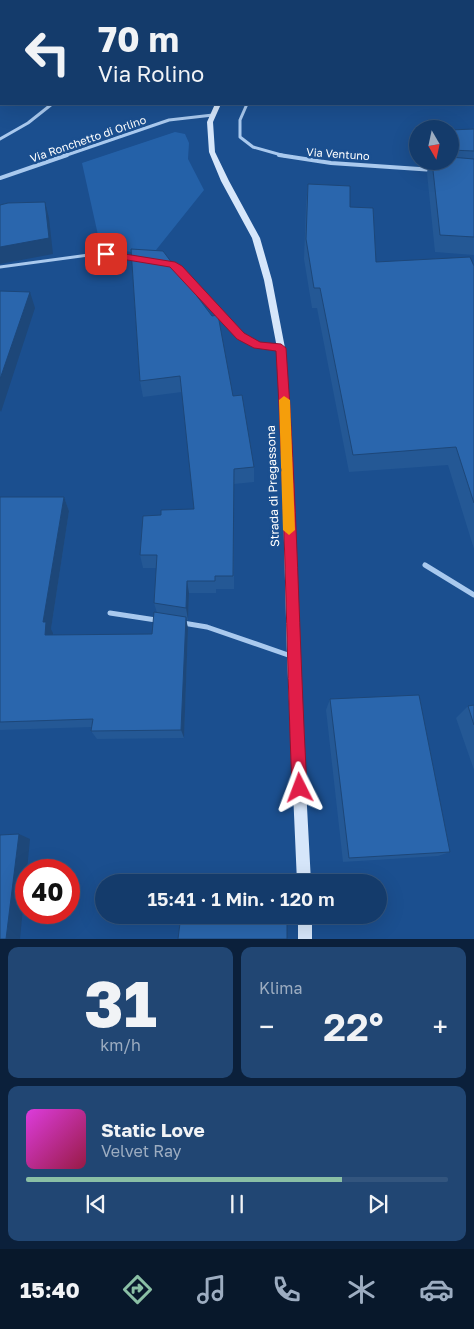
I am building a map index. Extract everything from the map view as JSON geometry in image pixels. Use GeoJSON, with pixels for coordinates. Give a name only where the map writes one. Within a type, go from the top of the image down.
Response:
{"type":"FeatureCollection","features":[{"type":"Feature","properties":{"kind":"street"},"geometry":{"type":"LineString","coordinates":[[0,139],[28,123],[51,105]]}},
{"type":"Feature","properties":{"kind":"street","name":"Strada di Pregassona"},"geometry":{"type":"LineString","coordinates":[[218,105],[210,130],[212,152],[258,244],[276,315],[281,348],[286,428],[293,656],[304,874]]}},
{"type":"Feature","properties":{"kind":"street","name":"Via Ventuno"},"geometry":{"type":"LineString","coordinates":[[246,105],[240,120],[239,130],[243,140],[266,153],[300,160],[409,168]]}},
{"type":"Feature","properties":{"kind":"street","name":"Via Ronchetto di Orlino"},"geometry":{"type":"LineString","coordinates":[[0,178],[169,120],[213,115]]}},
{"type":"Feature","properties":{"kind":"street"},"geometry":{"type":"LineString","coordinates":[[425,564],[474,595]]}},
{"type":"Feature","properties":{"kind":"street"},"geometry":{"type":"LineString","coordinates":[[305,924],[305,939]]}},
{"type":"Feature","properties":{"kind":"lane"},"geometry":{"type":"LineString","coordinates":[[0,267],[96,254],[140,259]]}},
{"type":"Feature","properties":{"kind":"lane"},"geometry":{"type":"LineString","coordinates":[[166,262],[179,268],[241,336],[258,345],[281,348]]}},
{"type":"Feature","properties":{"kind":"lane"},"geometry":{"type":"LineString","coordinates":[[110,613],[159,620]]}},
{"type":"Feature","properties":{"kind":"lane"},"geometry":{"type":"LineString","coordinates":[[178,623],[207,627],[293,656]]}},
{"type":"Feature","properties":{"kind":"shaded area"},"geometry":{"type":"Polygon","coordinates":[[[175,132],[185,134],[189,143],[188,159],[204,190],[152,255],[98,247],[100,244],[82,163],[175,132]]]}},
{"type":"Feature","properties":{"kind":"building"},"geometry":{"type":"Polygon","coordinates":[[[474,129],[474,151],[459,150],[459,130],[474,129]]]}},
{"type":"Feature","properties":{"kind":"building"},"geometry":{"type":"Polygon","coordinates":[[[459,158],[474,159],[474,237],[440,235],[433,170],[459,170],[459,158]]]}},
{"type":"Feature","properties":{"kind":"building"},"geometry":{"type":"Polygon","coordinates":[[[308,184],[350,186],[350,207],[373,208],[376,262],[470,257],[474,266],[474,503],[456,447],[353,455],[320,288],[314,288],[306,239],[308,184]]]}},
{"type":"Feature","properties":{"kind":"building"},"geometry":{"type":"Polygon","coordinates":[[[45,202],[49,238],[0,247],[0,205],[45,202]]]}},
{"type":"Feature","properties":{"kind":"building"},"geometry":{"type":"Polygon","coordinates":[[[131,249],[163,251],[212,316],[218,315],[233,396],[242,395],[254,467],[234,469],[233,576],[215,576],[215,581],[187,581],[186,608],[154,603],[157,555],[140,555],[143,516],[161,515],[161,510],[194,509],[180,376],[140,381],[131,249]]]}},
{"type":"Feature","properties":{"kind":"building"},"geometry":{"type":"Polygon","coordinates":[[[0,291],[30,292],[0,379],[0,291]]]}},
{"type":"Feature","properties":{"kind":"building"},"geometry":{"type":"Polygon","coordinates":[[[0,497],[64,497],[43,622],[46,622],[45,635],[152,634],[154,612],[186,617],[181,730],[91,731],[93,719],[0,722],[0,497]]]}},
{"type":"Feature","properties":{"kind":"building"},"geometry":{"type":"Polygon","coordinates":[[[419,695],[450,852],[349,858],[330,699],[419,695]]]}},
{"type":"Feature","properties":{"kind":"building"},"geometry":{"type":"Polygon","coordinates":[[[474,705],[474,725],[468,706],[474,705]]]}},
{"type":"Feature","properties":{"kind":"building"},"geometry":{"type":"Polygon","coordinates":[[[19,834],[6,939],[0,939],[0,835],[19,834]]]}},
{"type":"Feature","properties":{"kind":"building"},"geometry":{"type":"Polygon","coordinates":[[[180,924],[287,924],[287,939],[178,939],[180,924]]]}},
{"type":"Feature","properties":{"kind":"slow traffic"},"geometry":{"type":"LineString","coordinates":[[284,400],[289,530]]}},
{"type":"Feature","properties":{"kind":"route"},"geometry":{"type":"LineString","coordinates":[[106,254],[172,264],[179,268],[241,336],[250,342],[268,348],[281,348],[286,428],[293,656],[300,788]]}}]}
